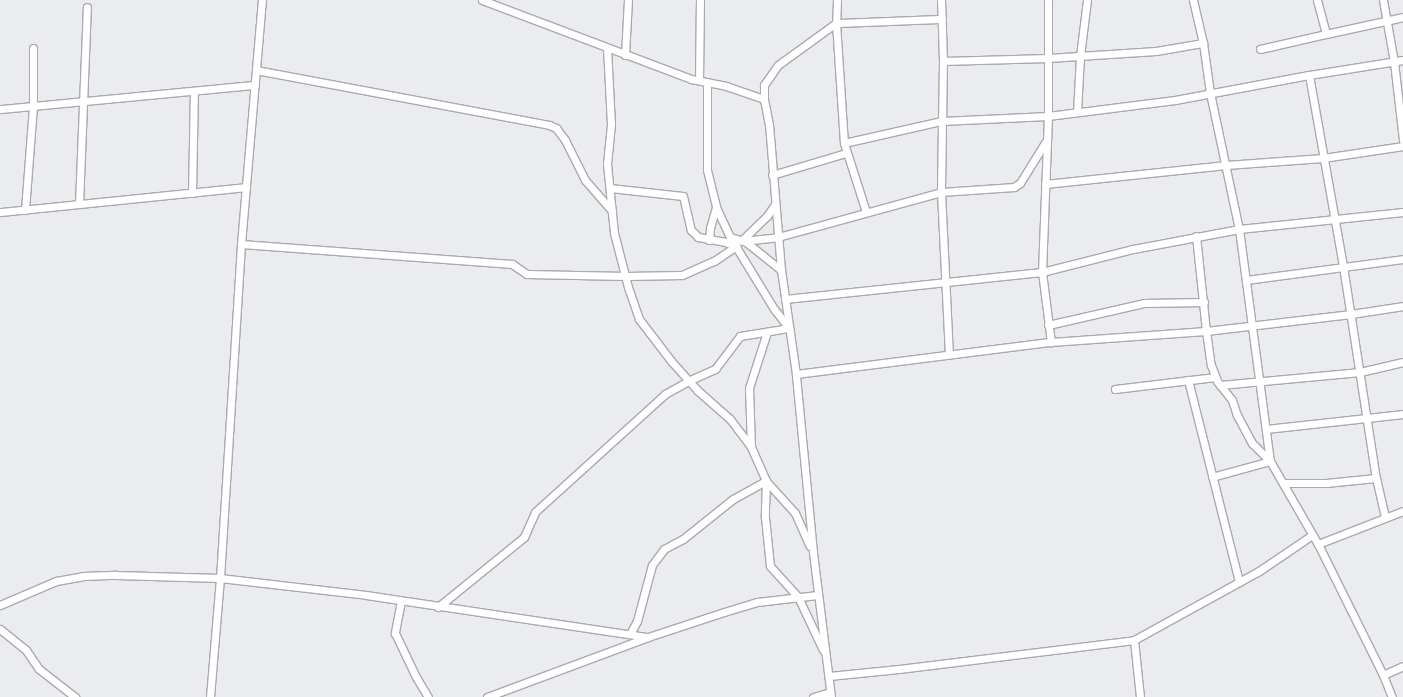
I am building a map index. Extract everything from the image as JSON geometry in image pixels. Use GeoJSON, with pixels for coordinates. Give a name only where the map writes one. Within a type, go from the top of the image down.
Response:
{"type":"FeatureCollection","features":[{"type":"Feature","properties":{"kind":"street"},"geometry":{"type":"LineString","coordinates":[[210,697],[220,578],[241,244],[262,0]]}},
{"type":"Feature","properties":{"kind":"street"},"geometry":{"type":"LineString","coordinates":[[482,0],[502,4],[625,55],[699,80],[726,86],[764,99]]}},
{"type":"Feature","properties":{"kind":"street"},"geometry":{"type":"LineString","coordinates":[[625,55],[628,0]]}},
{"type":"Feature","properties":{"kind":"street"},"geometry":{"type":"LineString","coordinates":[[699,80],[700,0]]}},
{"type":"Feature","properties":{"kind":"street"},"geometry":{"type":"LineString","coordinates":[[837,0],[836,23],[844,143],[866,212]]}},
{"type":"Feature","properties":{"kind":"street"},"geometry":{"type":"LineString","coordinates":[[941,0],[943,61],[941,192],[949,354]]}},
{"type":"Feature","properties":{"kind":"street"},"geometry":{"type":"LineString","coordinates":[[1048,0],[1048,116],[1042,272],[1051,342]]}},
{"type":"Feature","properties":{"kind":"street"},"geometry":{"type":"LineString","coordinates":[[1077,112],[1080,56],[1087,0]]}},
{"type":"Feature","properties":{"kind":"street"},"geometry":{"type":"LineString","coordinates":[[1193,0],[1203,43],[1210,93],[1239,229],[1270,461]]}},
{"type":"Feature","properties":{"kind":"street"},"geometry":{"type":"LineString","coordinates":[[1317,0],[1326,34]]}},
{"type":"Feature","properties":{"kind":"street"},"geometry":{"type":"LineString","coordinates":[[1383,0],[1394,62],[1403,140]]}},
{"type":"Feature","properties":{"kind":"street"},"geometry":{"type":"LineString","coordinates":[[79,204],[87,7]]}},
{"type":"Feature","properties":{"kind":"street"},"geometry":{"type":"LineString","coordinates":[[1260,49],[1403,16]]}},
{"type":"Feature","properties":{"kind":"street"},"geometry":{"type":"LineString","coordinates":[[813,697],[831,695],[813,552],[796,374],[781,270],[769,125],[764,99],[764,85],[778,65],[836,23],[942,19]]}},
{"type":"Feature","properties":{"kind":"street"},"geometry":{"type":"LineString","coordinates":[[943,61],[1048,58],[1156,51],[1203,43]]}},
{"type":"Feature","properties":{"kind":"street"},"geometry":{"type":"LineString","coordinates":[[25,210],[33,106],[33,48]]}},
{"type":"Feature","properties":{"kind":"street"},"geometry":{"type":"LineString","coordinates":[[607,48],[611,124],[607,164],[614,233],[639,319],[672,362],[688,380],[730,419],[750,447],[766,481],[795,512],[813,552]]}},
{"type":"Feature","properties":{"kind":"street"},"geometry":{"type":"LineString","coordinates":[[844,143],[941,121],[1048,116],[1175,100],[1309,75],[1403,60]]}},
{"type":"Feature","properties":{"kind":"street"},"geometry":{"type":"LineString","coordinates":[[256,70],[549,125],[556,128],[565,140],[585,180],[612,211]]}},
{"type":"Feature","properties":{"kind":"street"},"geometry":{"type":"LineString","coordinates":[[1309,75],[1351,314],[1376,478],[1385,517]]}},
{"type":"Feature","properties":{"kind":"street"},"geometry":{"type":"LineString","coordinates":[[707,82],[707,170],[716,207],[730,237],[774,309],[789,328]]}},
{"type":"Feature","properties":{"kind":"street"},"geometry":{"type":"LineString","coordinates":[[0,109],[255,85]]}},
{"type":"Feature","properties":{"kind":"street"},"geometry":{"type":"LineString","coordinates":[[192,193],[194,90]]}},
{"type":"Feature","properties":{"kind":"street"},"geometry":{"type":"LineString","coordinates":[[742,241],[778,237],[941,192],[1014,187],[1020,184],[1047,140]]}},
{"type":"Feature","properties":{"kind":"street"},"geometry":{"type":"LineString","coordinates":[[1045,184],[1226,165],[1323,158],[1403,146]]}},
{"type":"Feature","properties":{"kind":"street"},"geometry":{"type":"LineString","coordinates":[[772,175],[846,153]]}},
{"type":"Feature","properties":{"kind":"street"},"geometry":{"type":"LineString","coordinates":[[0,212],[246,187]]}},
{"type":"Feature","properties":{"kind":"street"},"geometry":{"type":"LineString","coordinates":[[610,188],[683,196],[691,230],[698,237],[725,242],[736,246]]}},
{"type":"Feature","properties":{"kind":"street"},"geometry":{"type":"LineString","coordinates":[[742,241],[767,216],[775,204]]}},
{"type":"Feature","properties":{"kind":"street"},"geometry":{"type":"LineString","coordinates":[[709,240],[710,228],[716,207]]}},
{"type":"Feature","properties":{"kind":"street"},"geometry":{"type":"LineString","coordinates":[[785,299],[945,284],[1042,272],[1133,248],[1196,236],[1239,229],[1403,212]]}},
{"type":"Feature","properties":{"kind":"street"},"geometry":{"type":"LineString","coordinates":[[1196,236],[1206,331],[1211,365],[1215,377],[1220,386],[1232,400],[1237,415],[1252,443],[1270,461],[1318,544],[1383,675],[1392,697]]}},
{"type":"Feature","properties":{"kind":"street"},"geometry":{"type":"LineString","coordinates":[[730,237],[746,242],[781,270]]}},
{"type":"Feature","properties":{"kind":"street"},"geometry":{"type":"LineString","coordinates":[[241,244],[512,264],[527,274],[626,276],[682,275],[714,261],[736,246]]}},
{"type":"Feature","properties":{"kind":"street"},"geometry":{"type":"LineString","coordinates":[[1246,280],[1403,259]]}},
{"type":"Feature","properties":{"kind":"street"},"geometry":{"type":"LineString","coordinates":[[1048,325],[1144,303],[1204,302]]}},
{"type":"Feature","properties":{"kind":"street"},"geometry":{"type":"LineString","coordinates":[[796,374],[1051,342],[1206,331],[1351,314],[1403,306]]}},
{"type":"Feature","properties":{"kind":"street"},"geometry":{"type":"LineString","coordinates":[[438,607],[524,537],[535,512],[665,394],[688,380],[715,369],[740,336],[789,328]]}},
{"type":"Feature","properties":{"kind":"street"},"geometry":{"type":"LineString","coordinates":[[750,447],[749,388],[767,332]]}},
{"type":"Feature","properties":{"kind":"street"},"geometry":{"type":"LineString","coordinates":[[1220,386],[1360,372],[1403,362]]}},
{"type":"Feature","properties":{"kind":"street"},"geometry":{"type":"LineString","coordinates":[[1115,389],[1215,377]]}},
{"type":"Feature","properties":{"kind":"street"},"geometry":{"type":"LineString","coordinates":[[1188,380],[1239,582]]}},
{"type":"Feature","properties":{"kind":"street"},"geometry":{"type":"LineString","coordinates":[[1266,429],[1403,414]]}},
{"type":"Feature","properties":{"kind":"street"},"geometry":{"type":"LineString","coordinates":[[1212,477],[1270,461]]}},
{"type":"Feature","properties":{"kind":"street"},"geometry":{"type":"LineString","coordinates":[[1283,483],[1326,483],[1376,478]]}},
{"type":"Feature","properties":{"kind":"street"},"geometry":{"type":"LineString","coordinates":[[766,481],[765,517],[770,566],[798,597],[826,655]]}},
{"type":"Feature","properties":{"kind":"street"},"geometry":{"type":"LineString","coordinates":[[630,634],[637,621],[652,565],[664,549],[683,539],[733,499],[766,481]]}},
{"type":"Feature","properties":{"kind":"street"},"geometry":{"type":"LineString","coordinates":[[1318,544],[1403,511]]}},
{"type":"Feature","properties":{"kind":"street"},"geometry":{"type":"LineString","coordinates":[[829,676],[1134,640],[1260,571],[1312,535]]}},
{"type":"Feature","properties":{"kind":"street"},"geometry":{"type":"LineString","coordinates":[[0,605],[56,581],[83,576],[116,575],[220,578],[309,587],[438,607],[648,636]]}},
{"type":"Feature","properties":{"kind":"street"},"geometry":{"type":"LineString","coordinates":[[487,697],[648,636],[757,602],[818,595]]}},
{"type":"Feature","properties":{"kind":"street"},"geometry":{"type":"LineString","coordinates":[[401,601],[395,632],[416,677],[428,697]]}},
{"type":"Feature","properties":{"kind":"street"},"geometry":{"type":"LineString","coordinates":[[0,629],[26,650],[39,668],[75,697]]}},
{"type":"Feature","properties":{"kind":"street"},"geometry":{"type":"LineString","coordinates":[[1134,640],[1140,697]]}},
{"type":"Feature","properties":{"kind":"street"},"geometry":{"type":"LineString","coordinates":[[1383,675],[1403,666]]}}]}
